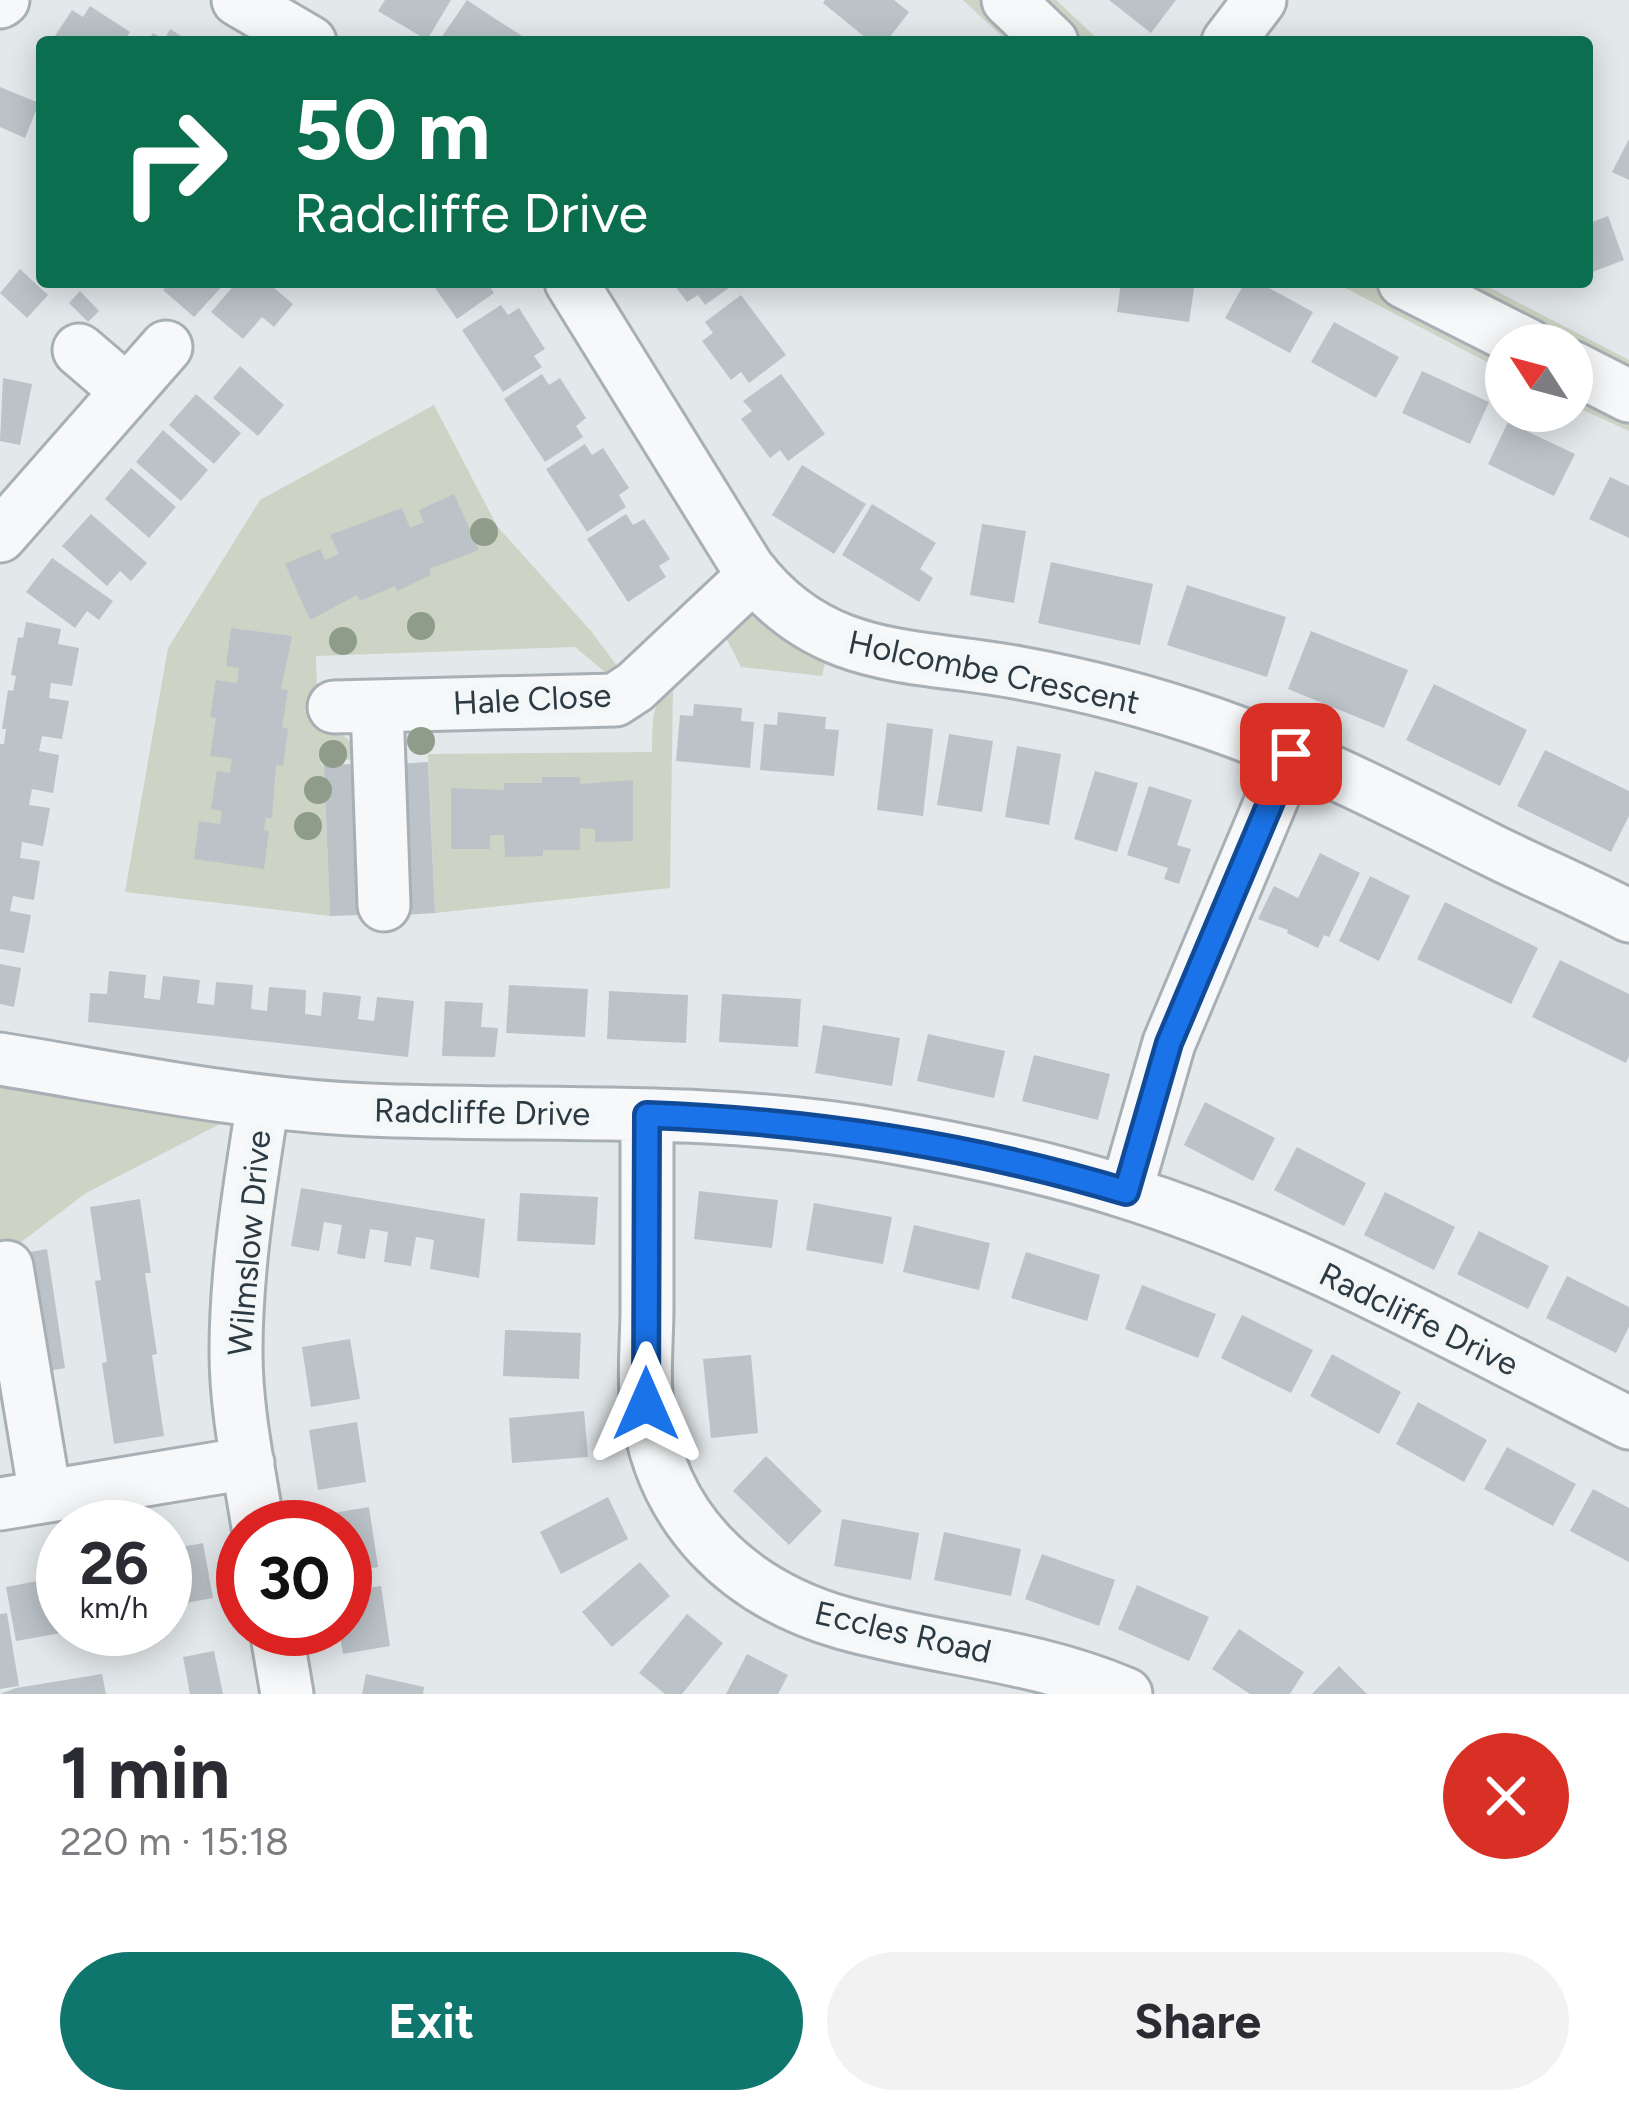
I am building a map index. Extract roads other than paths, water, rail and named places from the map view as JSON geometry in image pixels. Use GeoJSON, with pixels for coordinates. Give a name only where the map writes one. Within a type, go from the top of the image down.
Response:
{"type":"FeatureCollection","features":[{"type":"Feature","properties":{"kind":"street"},"geometry":{"type":"LineString","coordinates":[[238,0],[300,36]]}},
{"type":"Feature","properties":{"kind":"street"},"geometry":{"type":"LineString","coordinates":[[1008,0],[1046,36]]}},
{"type":"Feature","properties":{"kind":"street"},"geometry":{"type":"LineString","coordinates":[[1233,36],[1260,0]]}},
{"type":"Feature","properties":{"kind":"street","name":"Holcombe Crescent"},"geometry":{"type":"LineString","coordinates":[[575,288],[754,575],[812,625],[856,648],[1072,683],[1212,723],[1291,754],[1629,916]]}},
{"type":"Feature","properties":{"kind":"street"},"geometry":{"type":"LineString","coordinates":[[1416,288],[1487,324]]}},
{"type":"Feature","properties":{"kind":"street"},"geometry":{"type":"LineString","coordinates":[[0,536],[166,347]]}},
{"type":"Feature","properties":{"kind":"street"},"geometry":{"type":"LineString","coordinates":[[80,350],[127,391]]}},
{"type":"Feature","properties":{"kind":"street"},"geometry":{"type":"LineString","coordinates":[[1593,377],[1629,395]]}},
{"type":"Feature","properties":{"kind":"street","name":"Hale Close"},"geometry":{"type":"LineString","coordinates":[[384,905],[356,707],[615,700],[644,679],[754,575]]}},
{"type":"Feature","properties":{"kind":"street"},"geometry":{"type":"LineString","coordinates":[[1126,1192],[1169,1043],[1291,754]]}},
{"type":"Feature","properties":{"kind":"street","name":"Radcliffe Drive"},"geometry":{"type":"LineString","coordinates":[[0,1059],[263,1102],[364,1110],[747,1119],[865,1133],[1126,1192],[1301,1262],[1629,1423]]}},
{"type":"Feature","properties":{"kind":"street","name":"Wilmslow Drive"},"geometry":{"type":"LineString","coordinates":[[254,1500],[238,1385],[237,1327],[243,1243],[263,1102]]}},
{"type":"Feature","properties":{"kind":"street","name":"Eccles Road"},"geometry":{"type":"LineString","coordinates":[[647,1115],[646,1404],[664,1471],[701,1538],[755,1586],[814,1613],[1033,1662],[1126,1694]]}},
{"type":"Feature","properties":{"kind":"street"},"geometry":{"type":"LineString","coordinates":[[7,1267],[22,1499],[248,1463]]}},
{"type":"Feature","properties":{"kind":"street"},"geometry":{"type":"LineString","coordinates":[[281,1656],[287,1694]]}}]}
